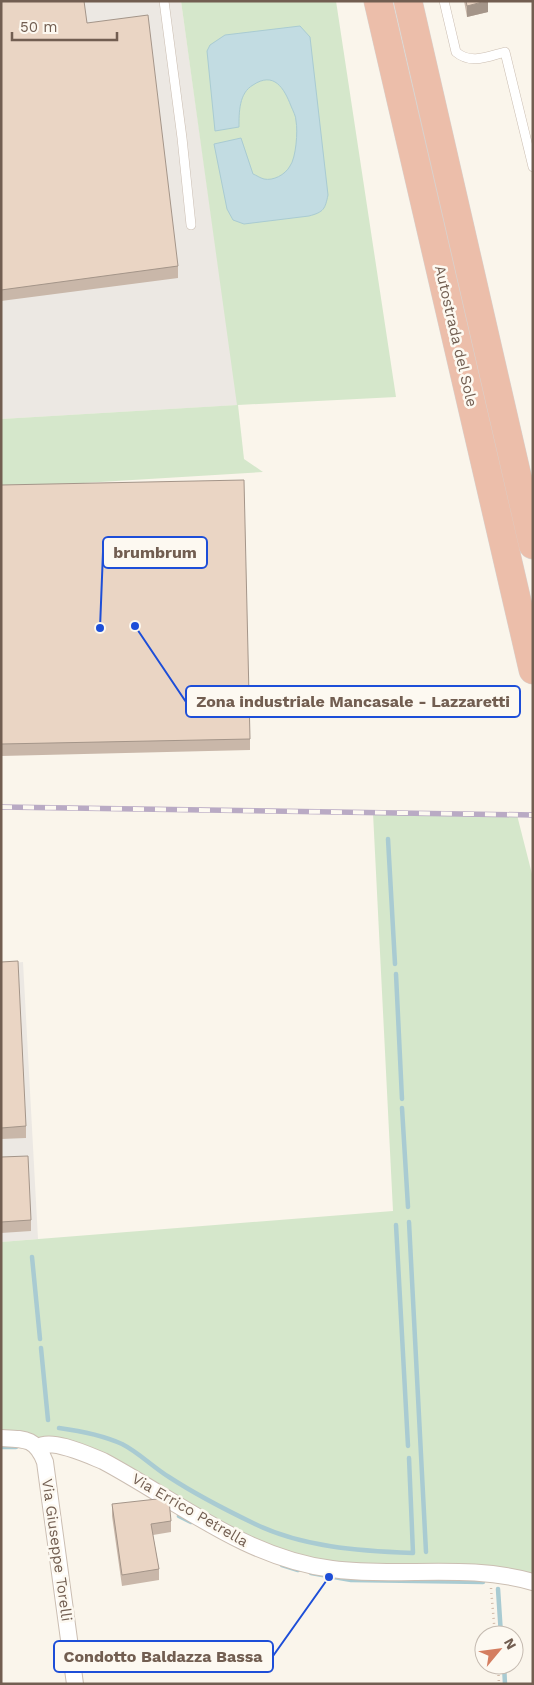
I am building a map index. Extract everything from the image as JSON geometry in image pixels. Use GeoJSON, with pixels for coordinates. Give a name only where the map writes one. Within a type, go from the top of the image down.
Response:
{"type":"FeatureCollection","features":[{"type":"Feature","properties":{"kind":"highway","name":"Autostrada del Sole"},"geometry":{"type":"LineString","coordinates":[[378,1],[533,670]]}},
{"type":"Feature","properties":{"kind":"highway","name":"Autostrada del Sole"},"geometry":{"type":"LineString","coordinates":[[408,1],[533,545]]}},
{"type":"Feature","properties":{"kind":"street","name":"Via Errico Petrella"},"geometry":{"type":"LineString","coordinates":[[1,1438],[23,1440],[38,1447],[47,1444],[58,1446],[103,1461],[230,1536],[293,1562],[352,1571],[490,1574],[533,1582]]}},
{"type":"Feature","properties":{"kind":"street","name":"Via Giuseppe Torelli"},"geometry":{"type":"LineString","coordinates":[[38,1447],[44,1462],[75,1684]]}},
{"type":"Feature","properties":{"kind":"lane"},"geometry":{"type":"LineString","coordinates":[[164,1],[179,110],[191,225]]}},
{"type":"Feature","properties":{"kind":"lane"},"geometry":{"type":"LineString","coordinates":[[444,1],[456,52],[468,59],[477,59],[505,52],[533,167]]}},
{"type":"Feature","properties":{"kind":"path"},"geometry":{"type":"LineString","coordinates":[[490,1574],[494,1625]]}},
{"type":"Feature","properties":{"kind":"shaded area"},"geometry":{"type":"Polygon","coordinates":[[[1,1],[181,1],[238,405],[1,419],[1,1]]]}},
{"type":"Feature","properties":{"kind":"shaded area"},"geometry":{"type":"Polygon","coordinates":[[[23,962],[38,1239],[1,1242],[1,964],[23,962]]]}},
{"type":"Feature","properties":{"kind":"green space"},"geometry":{"type":"Polygon","coordinates":[[[181,1],[336,1],[396,397],[238,405],[244,459],[263,472],[1,488],[1,419],[237,405],[181,1]]]}},
{"type":"Feature","properties":{"kind":"green space"},"geometry":{"type":"Polygon","coordinates":[[[373,813],[517,815],[533,878],[533,1582],[293,1561],[103,1461],[1,1438],[1,1242],[393,1211],[373,813]]]}},
{"type":"Feature","properties":{"kind":"water"},"geometry":{"type":"Polygon","coordinates":[[[300,26],[310,37],[328,195],[326,204],[321,211],[309,216],[244,224],[233,220],[227,209],[214,144],[241,138],[253,174],[264,179],[275,178],[282,175],[292,162],[297,138],[296,117],[285,93],[277,84],[267,80],[260,81],[248,88],[242,98],[239,127],[215,131],[207,51],[210,45],[225,35],[300,26]]]}},
{"type":"Feature","properties":{"kind":"building"},"geometry":{"type":"Polygon","coordinates":[[[1,1],[84,1],[87,23],[148,15],[178,266],[1,290],[1,1]]]}},
{"type":"Feature","properties":{"kind":"building"},"geometry":{"type":"Polygon","coordinates":[[[466,1],[486,1],[467,6],[466,1]]]}},
{"type":"Feature","properties":{"kind":"building"},"geometry":{"type":"Polygon","coordinates":[[[244,480],[250,739],[1,744],[1,485],[244,480]]]}},
{"type":"Feature","properties":{"kind":"building"},"geometry":{"type":"Polygon","coordinates":[[[18,961],[26,1126],[1,1128],[1,962],[18,961]]]}},
{"type":"Feature","properties":{"kind":"building"},"geometry":{"type":"Polygon","coordinates":[[[28,1156],[31,1220],[1,1222],[1,1157],[28,1156]]]}},
{"type":"Feature","properties":{"kind":"building"},"geometry":{"type":"Polygon","coordinates":[[[166,1498],[169,1500],[171,1521],[151,1524],[159,1569],[122,1575],[112,1504],[166,1498]]]}},
{"type":"Feature","properties":{"kind":"waterway"},"geometry":{"type":"LineString","coordinates":[[388,839],[395,964]]}},
{"type":"Feature","properties":{"kind":"waterway"},"geometry":{"type":"LineString","coordinates":[[396,974],[402,1099]]}},
{"type":"Feature","properties":{"kind":"waterway"},"geometry":{"type":"LineString","coordinates":[[402,1108],[408,1207]]}},
{"type":"Feature","properties":{"kind":"waterway"},"geometry":{"type":"LineString","coordinates":[[409,1222],[426,1552]]}},
{"type":"Feature","properties":{"kind":"waterway"},"geometry":{"type":"LineString","coordinates":[[396,1225],[408,1446]]}},
{"type":"Feature","properties":{"kind":"waterway"},"geometry":{"type":"LineString","coordinates":[[32,1257],[40,1339]]}},
{"type":"Feature","properties":{"kind":"waterway"},"geometry":{"type":"LineString","coordinates":[[41,1348],[48,1420]]}},
{"type":"Feature","properties":{"kind":"waterway"},"geometry":{"type":"LineString","coordinates":[[59,1428],[107,1438],[122,1444],[189,1489],[271,1531],[310,1543],[372,1551],[413,1553],[409,1458]]}},
{"type":"Feature","properties":{"kind":"waterway"},"geometry":{"type":"LineString","coordinates":[[1,1447],[16,1447]]}},
{"type":"Feature","properties":{"kind":"waterway"},"geometry":{"type":"LineString","coordinates":[[179,1516],[191,1522]]}},
{"type":"Feature","properties":{"kind":"waterway"},"geometry":{"type":"LineString","coordinates":[[282,1565],[298,1570]]}},
{"type":"Feature","properties":{"kind":"waterway"},"geometry":{"type":"LineString","coordinates":[[311,1573],[351,1580],[483,1582]]}},
{"type":"Feature","properties":{"kind":"waterway"},"geometry":{"type":"LineString","coordinates":[[498,1589],[500,1625]]}},
{"type":"Feature","properties":{"kind":"waterway"},"geometry":{"type":"LineString","coordinates":[[505,1675],[505,1684]]}},
{"type":"Feature","properties":{"kind":"railway"},"geometry":{"type":"LineString","coordinates":[[1,807],[533,815]]}},
{"type":"Feature","properties":{"kind":"place","name":"Zona industriale Mancasale - Lazzaretti"},"geometry":{"type":"Point","coordinates":[135,626]}},
{"type":"Feature","properties":{"kind":"place","name":"brumbrum"},"geometry":{"type":"Point","coordinates":[100,628]}},
{"type":"Feature","properties":{"kind":"place","name":"Condotto Baldazza Bassa"},"geometry":{"type":"Point","coordinates":[329,1577]}}]}
